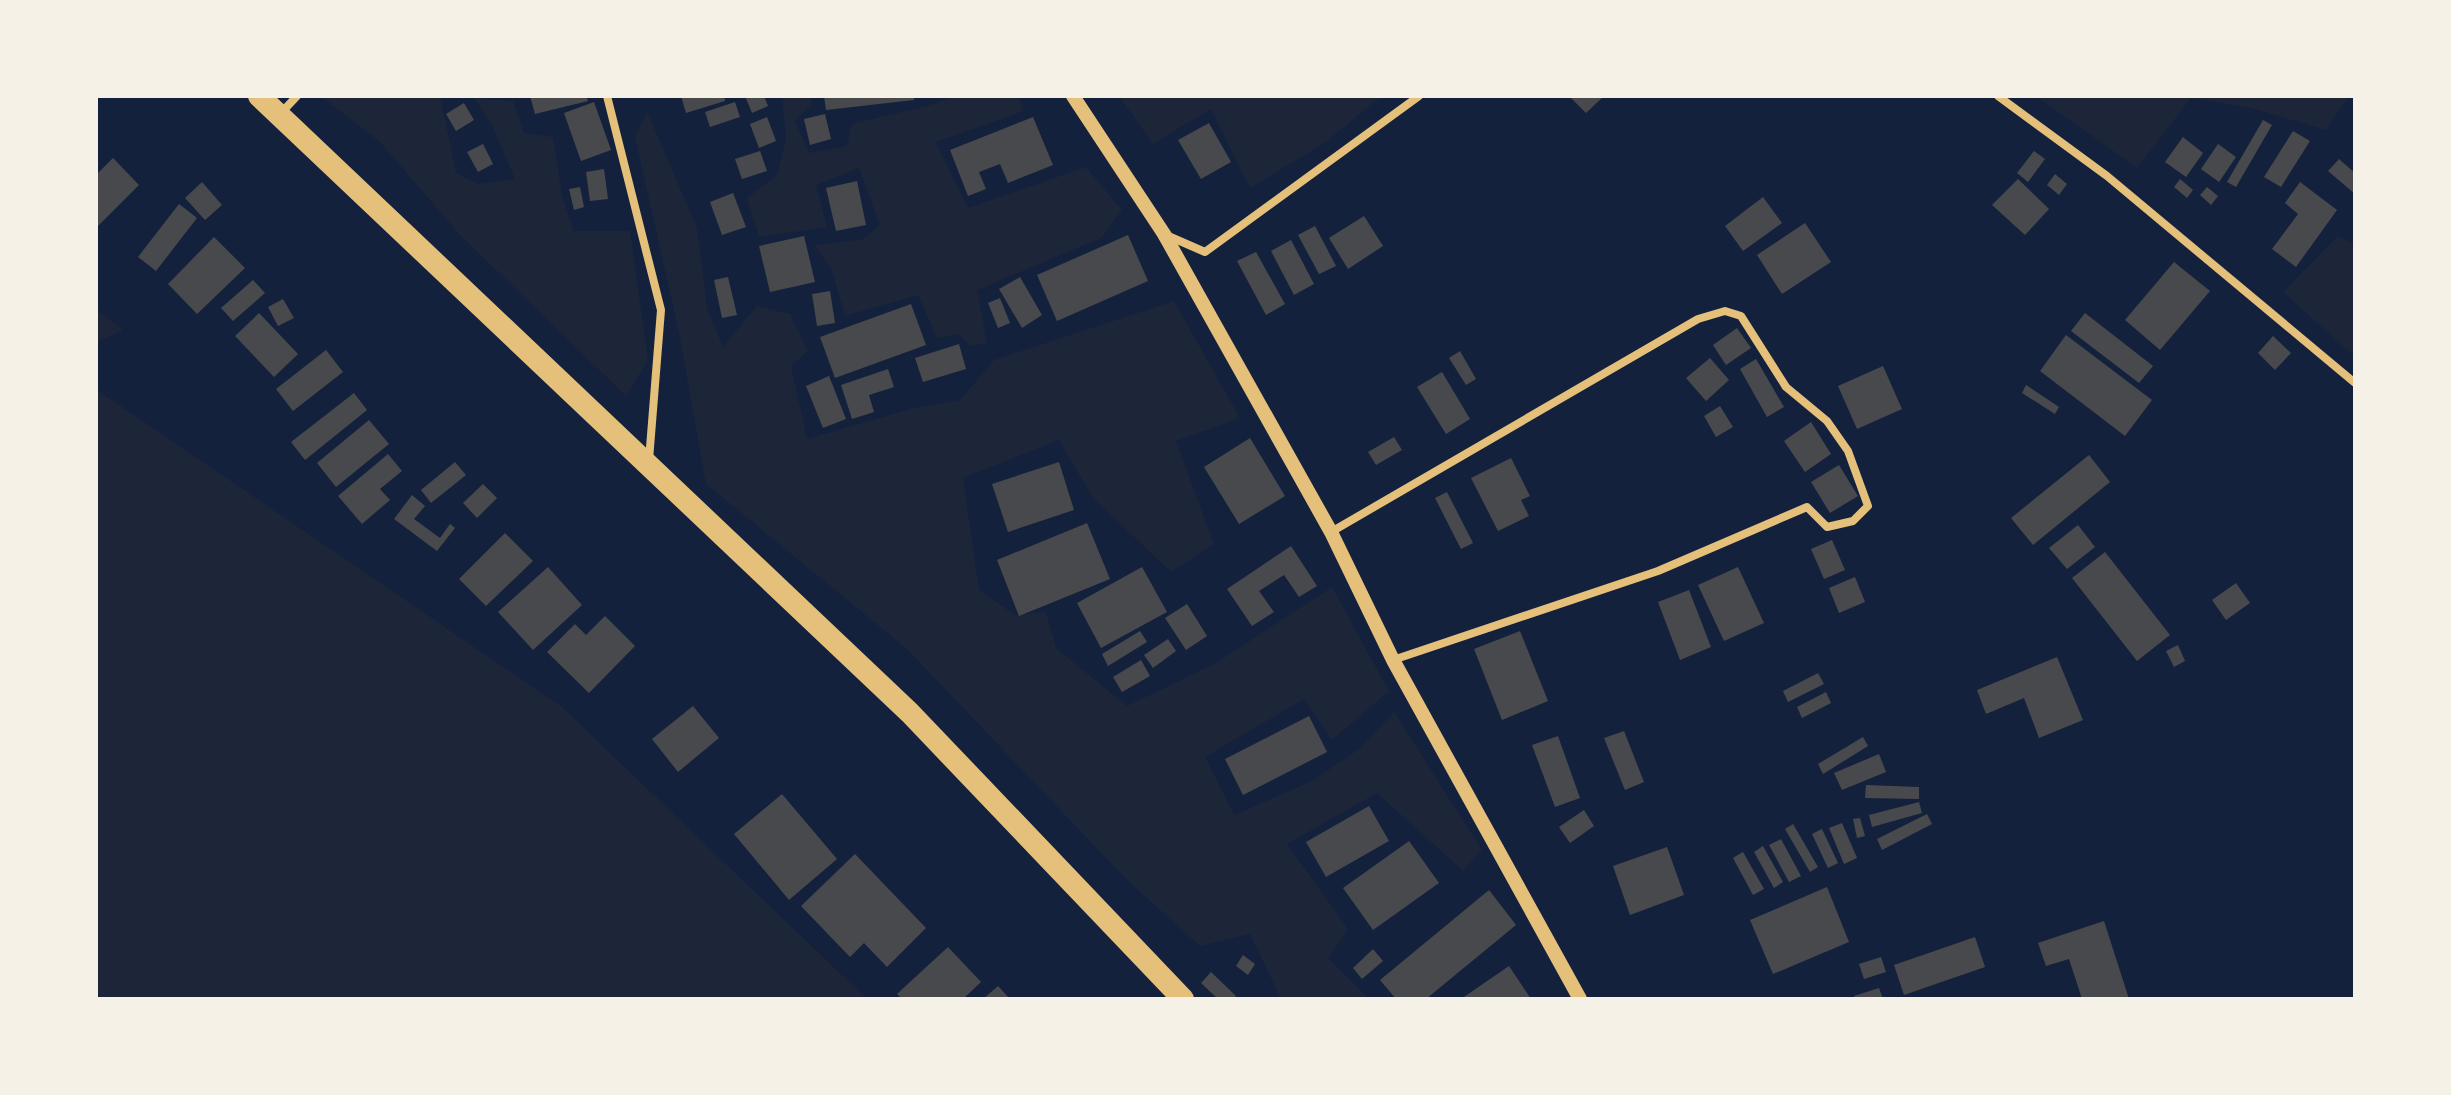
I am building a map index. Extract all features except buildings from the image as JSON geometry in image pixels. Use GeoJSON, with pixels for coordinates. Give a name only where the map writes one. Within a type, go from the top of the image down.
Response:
{"type":"FeatureCollection","features":[{"type":"Feature","properties":{"kind":"highway"},"geometry":{"type":"LineString","coordinates":[[259,96],[910,713],[1183,999]]}},
{"type":"Feature","properties":{"kind":"street"},"geometry":{"type":"LineString","coordinates":[[280,114],[297,96]]}},
{"type":"Feature","properties":{"kind":"street"},"geometry":{"type":"LineString","coordinates":[[607,96],[661,310],[649,465]]}},
{"type":"Feature","properties":{"kind":"street"},"geometry":{"type":"LineString","coordinates":[[1073,96],[1164,234],[1331,532],[1393,660],[1580,999]]}},
{"type":"Feature","properties":{"kind":"street"},"geometry":{"type":"LineString","coordinates":[[1164,234],[1205,252],[1419,96]]}},
{"type":"Feature","properties":{"kind":"street"},"geometry":{"type":"LineString","coordinates":[[1998,96],[2107,176],[2355,383]]}},
{"type":"Feature","properties":{"kind":"street"},"geometry":{"type":"LineString","coordinates":[[1331,532],[1698,319],[1725,311],[1741,316],[1786,387],[1827,421],[1848,451],[1868,506],[1853,521],[1827,527],[1807,507],[1658,571],[1393,660]]}},
{"type":"Feature","properties":{"kind":"shaded area"},"geometry":{"type":"Polygon","coordinates":[[[321,96],[440,96],[456,173],[478,184],[515,179],[492,125],[474,98],[513,101],[524,133],[553,137],[562,195],[573,231],[630,231],[648,360],[626,396],[461,236],[380,142],[321,96]]]}},
{"type":"Feature","properties":{"kind":"shaded area"},"geometry":{"type":"Polygon","coordinates":[[[782,96],[811,96],[811,105],[795,121],[809,153],[847,146],[852,124],[956,96],[1019,96],[1024,111],[936,142],[968,208],[1086,167],[1122,210],[1101,238],[977,290],[987,343],[970,346],[959,334],[937,338],[918,295],[845,316],[831,268],[814,245],[861,240],[880,225],[859,168],[816,185],[827,227],[759,237],[747,198],[777,175],[786,139],[782,96]]]}},
{"type":"Feature","properties":{"kind":"shaded area"},"geometry":{"type":"Polygon","coordinates":[[[1119,96],[1382,96],[1323,144],[1250,188],[1211,109],[1153,144],[1119,96]]]}},
{"type":"Feature","properties":{"kind":"shaded area"},"geometry":{"type":"Polygon","coordinates":[[[2036,96],[2349,96],[2326,130],[2251,108],[2191,98],[2137,168],[2036,96]]]}},
{"type":"Feature","properties":{"kind":"shaded area"},"geometry":{"type":"Polygon","coordinates":[[[647,111],[697,228],[707,308],[723,347],[757,306],[790,314],[808,351],[791,366],[807,439],[914,408],[960,400],[994,360],[1174,301],[1240,418],[1176,441],[1214,544],[1171,572],[1093,498],[1059,440],[963,478],[979,590],[1015,615],[1046,612],[1056,648],[1127,706],[1216,663],[1332,587],[1389,691],[1332,740],[1304,699],[1205,757],[1234,815],[1312,781],[1359,749],[1394,712],[1482,850],[1463,871],[1377,793],[1287,844],[1348,929],[1328,958],[1369,999],[1281,999],[1250,934],[1200,946],[1126,879],[907,649],[706,484],[679,332],[635,137],[647,111]]]}},
{"type":"Feature","properties":{"kind":"shaded area"},"geometry":{"type":"Polygon","coordinates":[[[2338,236],[2355,244],[2355,357],[2283,292],[2338,236]]]}},
{"type":"Feature","properties":{"kind":"shaded area"},"geometry":{"type":"Polygon","coordinates":[[[96,309],[123,330],[96,343],[96,309]]]}},
{"type":"Feature","properties":{"kind":"shaded area"},"geometry":{"type":"Polygon","coordinates":[[[96,389],[562,707],[867,999],[96,999],[96,389]]]}}]}
